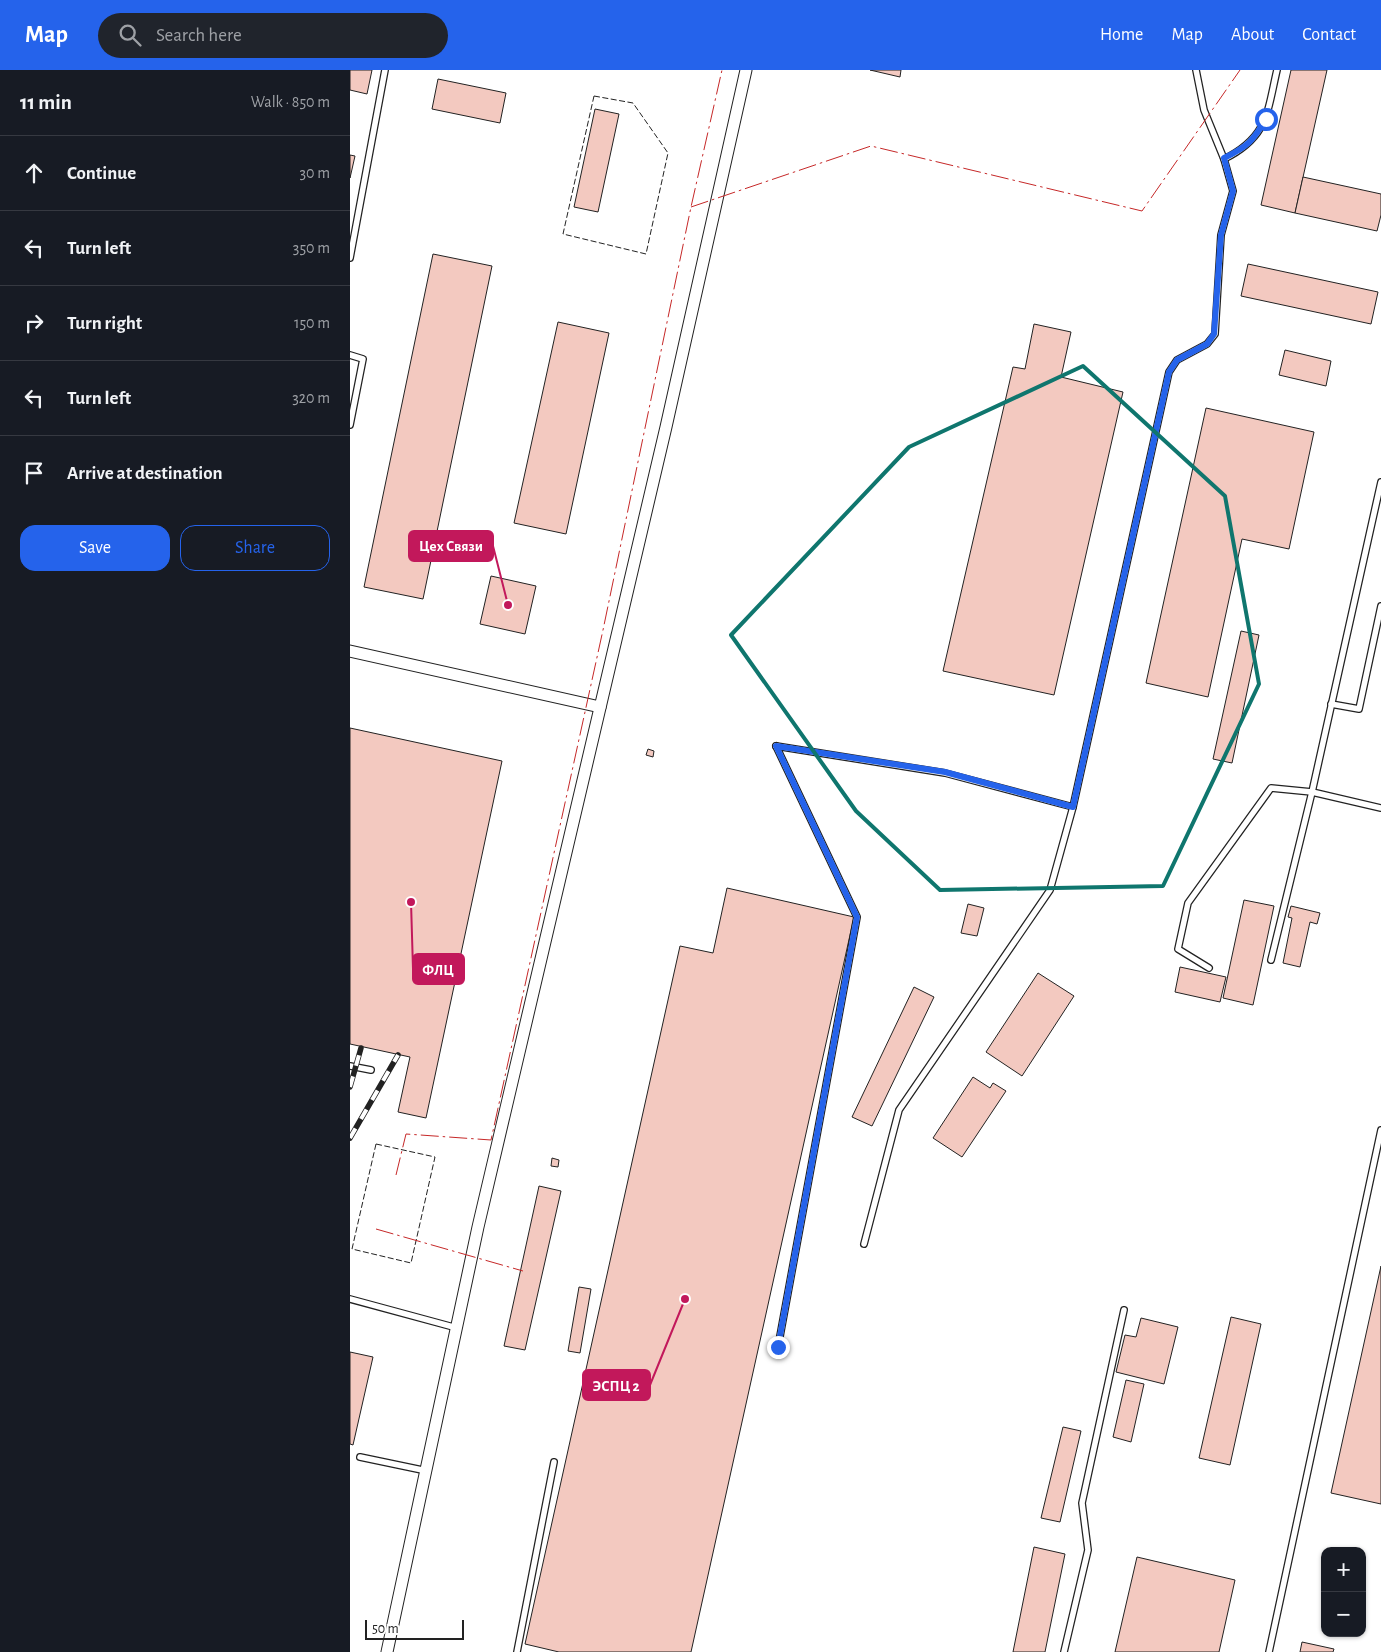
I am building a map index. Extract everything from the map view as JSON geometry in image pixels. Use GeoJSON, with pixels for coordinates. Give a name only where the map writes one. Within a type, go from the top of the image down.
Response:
{"type":"FeatureCollection","features":[{"type":"Feature","properties":{"kind":"street"},"geometry":{"type":"LineString","coordinates":[[387,1652],[478,1227],[666,427],[746,70]]}},
{"type":"Feature","properties":{"kind":"street"},"geometry":{"type":"LineString","coordinates":[[350,651],[600,707]]}},
{"type":"Feature","properties":{"kind":"lane"},"geometry":{"type":"LineString","coordinates":[[350,258],[385,70]]}},
{"type":"Feature","properties":{"kind":"lane"},"geometry":{"type":"LineString","coordinates":[[864,1244],[899,1110],[1050,890],[1073,807],[1169,372],[1177,360],[1207,344],[1214,334],[1221,235],[1233,191],[1224,158],[1204,110],[1196,70]]}},
{"type":"Feature","properties":{"kind":"lane"},"geometry":{"type":"LineString","coordinates":[[1224,158],[1239,151],[1256,137],[1266,119],[1277,70]]}},
{"type":"Feature","properties":{"kind":"lane"},"geometry":{"type":"LineString","coordinates":[[350,355],[363,359],[350,425]]}},
{"type":"Feature","properties":{"kind":"lane"},"geometry":{"type":"LineString","coordinates":[[1271,960],[1312,792],[1381,482]]}},
{"type":"Feature","properties":{"kind":"lane"},"geometry":{"type":"LineString","coordinates":[[1331,704],[1359,709],[1381,606]]}},
{"type":"Feature","properties":{"kind":"lane"},"geometry":{"type":"LineString","coordinates":[[778,1347],[857,917],[776,746],[945,772],[1073,807]]}},
{"type":"Feature","properties":{"kind":"lane"},"geometry":{"type":"LineString","coordinates":[[1209,968],[1178,949],[1188,903],[1271,788],[1312,792],[1381,808]]}},
{"type":"Feature","properties":{"kind":"lane"},"geometry":{"type":"LineString","coordinates":[[350,1066],[371,1070]]}},
{"type":"Feature","properties":{"kind":"lane"},"geometry":{"type":"LineString","coordinates":[[1269,1652],[1381,1130]]}},
{"type":"Feature","properties":{"kind":"lane"},"geometry":{"type":"LineString","coordinates":[[350,1299],[457,1328]]}},
{"type":"Feature","properties":{"kind":"lane"},"geometry":{"type":"LineString","coordinates":[[1064,1652],[1088,1550],[1082,1503],[1124,1310]]}},
{"type":"Feature","properties":{"kind":"lane"},"geometry":{"type":"LineString","coordinates":[[360,1457],[427,1471]]}},
{"type":"Feature","properties":{"kind":"lane"},"geometry":{"type":"LineString","coordinates":[[517,1652],[554,1462]]}},
{"type":"Feature","properties":{"kind":"highlighted area"},"geometry":{"type":"Polygon","coordinates":[[[1083,366],[1225,496],[1259,684],[1163,886],[940,890],[856,811],[731,635],[909,447],[1083,366]]]}},
{"type":"Feature","properties":{"kind":"building"},"geometry":{"type":"Polygon","coordinates":[[[350,70],[372,70],[367,94],[350,90],[350,70]]]}},
{"type":"Feature","properties":{"kind":"building"},"geometry":{"type":"Polygon","coordinates":[[[870,70],[901,70],[900,77],[870,70]]]}},
{"type":"Feature","properties":{"kind":"building"},"geometry":{"type":"Polygon","coordinates":[[[1291,70],[1327,70],[1295,213],[1261,205],[1291,70]]]}},
{"type":"Feature","properties":{"kind":"building"},"geometry":{"type":"Polygon","coordinates":[[[438,79],[506,93],[500,123],[432,109],[438,79]]]}},
{"type":"Feature","properties":{"kind":"building"},"geometry":{"type":"Polygon","coordinates":[[[595,109],[619,114],[598,212],[574,207],[595,109]]]}},
{"type":"Feature","properties":{"kind":"building"},"geometry":{"type":"Polygon","coordinates":[[[350,155],[355,156],[350,178],[350,155]]]}},
{"type":"Feature","properties":{"kind":"building"},"geometry":{"type":"Polygon","coordinates":[[[1303,177],[1381,194],[1381,215],[1377,231],[1295,213],[1303,177]]]}},
{"type":"Feature","properties":{"kind":"building"},"geometry":{"type":"Polygon","coordinates":[[[433,254],[492,266],[423,599],[364,587],[433,254]]]}},
{"type":"Feature","properties":{"kind":"building"},"geometry":{"type":"Polygon","coordinates":[[[1248,264],[1378,292],[1371,324],[1241,296],[1248,264]]]}},
{"type":"Feature","properties":{"kind":"building"},"geometry":{"type":"Polygon","coordinates":[[[558,322],[609,333],[566,534],[514,523],[558,322]]]}},
{"type":"Feature","properties":{"kind":"building"},"geometry":{"type":"Polygon","coordinates":[[[1034,324],[1071,332],[1061,377],[1123,392],[1054,695],[943,671],[1013,367],[1025,369],[1034,324]]]}},
{"type":"Feature","properties":{"kind":"building"},"geometry":{"type":"Polygon","coordinates":[[[1285,350],[1331,361],[1326,386],[1279,375],[1285,350]]]}},
{"type":"Feature","properties":{"kind":"building"},"geometry":{"type":"Polygon","coordinates":[[[1206,408],[1314,432],[1289,549],[1242,539],[1208,697],[1146,683],[1206,408]]]}},
{"type":"Feature","properties":{"kind":"building"},"geometry":{"type":"Polygon","coordinates":[[[491,576],[536,586],[525,634],[480,624],[491,576]]]}},
{"type":"Feature","properties":{"kind":"building"},"geometry":{"type":"Polygon","coordinates":[[[1241,631],[1259,635],[1232,763],[1213,759],[1241,631]]]}},
{"type":"Feature","properties":{"kind":"building"},"geometry":{"type":"Polygon","coordinates":[[[350,728],[502,761],[426,1118],[398,1112],[410,1057],[350,1044],[350,728]]]}},
{"type":"Feature","properties":{"kind":"building"},"geometry":{"type":"Polygon","coordinates":[[[648,749],[654,751],[653,757],[646,755],[648,749]]]}},
{"type":"Feature","properties":{"kind":"building"},"geometry":{"type":"Polygon","coordinates":[[[727,888],[854,917],[691,1652],[559,1652],[525,1644],[680,946],[713,953],[727,888]]]}},
{"type":"Feature","properties":{"kind":"building"},"geometry":{"type":"Polygon","coordinates":[[[1244,900],[1274,906],[1253,1005],[1223,998],[1244,900]]]}},
{"type":"Feature","properties":{"kind":"building"},"geometry":{"type":"Polygon","coordinates":[[[968,904],[984,908],[977,936],[961,933],[968,904]]]}},
{"type":"Feature","properties":{"kind":"building"},"geometry":{"type":"Polygon","coordinates":[[[1291,906],[1320,913],[1317,924],[1310,922],[1300,967],[1283,963],[1292,918],[1288,917],[1291,906]]]}},
{"type":"Feature","properties":{"kind":"building"},"geometry":{"type":"Polygon","coordinates":[[[1180,967],[1226,977],[1220,1002],[1175,992],[1180,967]]]}},
{"type":"Feature","properties":{"kind":"building"},"geometry":{"type":"Polygon","coordinates":[[[1038,973],[1074,996],[1022,1076],[986,1052],[1038,973]]]}},
{"type":"Feature","properties":{"kind":"building"},"geometry":{"type":"Polygon","coordinates":[[[914,987],[934,997],[872,1126],[852,1117],[914,987]]]}},
{"type":"Feature","properties":{"kind":"building"},"geometry":{"type":"Polygon","coordinates":[[[973,1077],[990,1088],[993,1083],[1006,1091],[962,1157],[933,1138],[973,1077]]]}},
{"type":"Feature","properties":{"kind":"building"},"geometry":{"type":"Polygon","coordinates":[[[552,1158],[559,1160],[558,1167],[551,1166],[552,1158]]]}},
{"type":"Feature","properties":{"kind":"building"},"geometry":{"type":"Polygon","coordinates":[[[539,1186],[561,1191],[525,1350],[504,1346],[539,1186]]]}},
{"type":"Feature","properties":{"kind":"building"},"geometry":{"type":"Polygon","coordinates":[[[1381,1266],[1381,1504],[1331,1493],[1381,1266]]]}},
{"type":"Feature","properties":{"kind":"building"},"geometry":{"type":"Polygon","coordinates":[[[579,1287],[591,1289],[580,1353],[568,1351],[579,1287]]]}},
{"type":"Feature","properties":{"kind":"building"},"geometry":{"type":"Polygon","coordinates":[[[1231,1317],[1261,1324],[1230,1465],[1199,1458],[1231,1317]]]}},
{"type":"Feature","properties":{"kind":"building"},"geometry":{"type":"Polygon","coordinates":[[[1141,1318],[1178,1327],[1164,1384],[1116,1372],[1125,1335],[1136,1337],[1141,1318]]]}},
{"type":"Feature","properties":{"kind":"building"},"geometry":{"type":"Polygon","coordinates":[[[350,1352],[373,1357],[353,1445],[350,1444],[350,1352]]]}},
{"type":"Feature","properties":{"kind":"building"},"geometry":{"type":"Polygon","coordinates":[[[1126,1380],[1144,1384],[1131,1442],[1113,1437],[1126,1380]]]}},
{"type":"Feature","properties":{"kind":"building"},"geometry":{"type":"Polygon","coordinates":[[[1063,1427],[1081,1431],[1060,1522],[1041,1518],[1063,1427]]]}},
{"type":"Feature","properties":{"kind":"building"},"geometry":{"type":"Polygon","coordinates":[[[1034,1547],[1065,1554],[1045,1652],[1013,1652],[1034,1547]]]}},
{"type":"Feature","properties":{"kind":"building"},"geometry":{"type":"Polygon","coordinates":[[[1137,1557],[1235,1580],[1219,1652],[1115,1652],[1137,1557]]]}},
{"type":"Feature","properties":{"kind":"building"},"geometry":{"type":"Polygon","coordinates":[[[1302,1642],[1334,1649],[1333,1652],[1300,1652],[1302,1642]]]}},
{"type":"Feature","properties":{"kind":"railway"},"geometry":{"type":"LineString","coordinates":[[350,1087],[361,1048]]}},
{"type":"Feature","properties":{"kind":"railway"},"geometry":{"type":"LineString","coordinates":[[350,1138],[398,1055]]}},
{"type":"Feature","properties":{"kind":"fence"},"geometry":{"type":"LineString","coordinates":[[594,96],[633,103],[668,153],[646,254],[563,234],[594,96]]}},
{"type":"Feature","properties":{"kind":"fence"},"geometry":{"type":"LineString","coordinates":[[376,1144],[435,1157],[411,1263],[352,1249],[376,1144]]}},
{"type":"Feature","properties":{"kind":"power"},"geometry":{"type":"LineString","coordinates":[[396,1175],[406,1134],[491,1140],[603,630],[691,207],[722,70]]}},
{"type":"Feature","properties":{"kind":"power"},"geometry":{"type":"LineString","coordinates":[[691,207],[871,146],[1142,211],[1240,70]]}},
{"type":"Feature","properties":{"kind":"power"},"geometry":{"type":"LineString","coordinates":[[376,1229],[523,1271]]}},
{"type":"Feature","properties":{"kind":"place","name":"Цех Связи"},"geometry":{"type":"Point","coordinates":[508,605]}},
{"type":"Feature","properties":{"kind":"place","name":"ФЛЦ"},"geometry":{"type":"Point","coordinates":[411,902]}},
{"type":"Feature","properties":{"kind":"place","name":"ЭСПЦ 2"},"geometry":{"type":"Point","coordinates":[685,1299]}},
{"type":"Feature","properties":{"kind":"route"},"geometry":{"type":"LineString","coordinates":[[778,1347],[857,917],[776,746],[945,772],[1073,807],[1169,372],[1177,360],[1207,344],[1214,334],[1221,235],[1233,191],[1224,158],[1239,151],[1256,137],[1266,119]]}}]}
